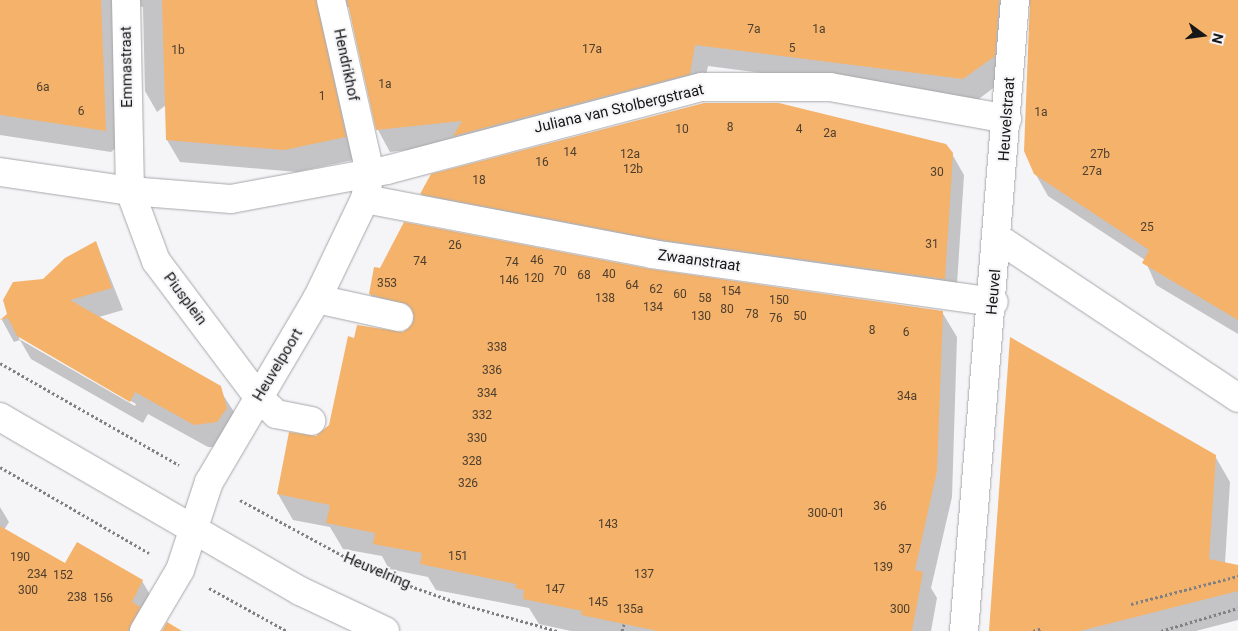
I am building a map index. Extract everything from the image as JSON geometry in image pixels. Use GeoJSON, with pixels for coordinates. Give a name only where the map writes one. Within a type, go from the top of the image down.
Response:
{"type":"FeatureCollection","features":[{"type":"Feature","properties":{"kind":"street","name":"Emmastraat"},"geometry":{"type":"LineString","coordinates":[[126,0],[130,191]]}},
{"type":"Feature","properties":{"kind":"street","name":"Hendrikhof"},"geometry":{"type":"LineString","coordinates":[[332,0],[360,131],[373,181]]}},
{"type":"Feature","properties":{"kind":"street","name":"Heuvelstraat"},"geometry":{"type":"LineString","coordinates":[[999,239],[1015,0]]}},
{"type":"Feature","properties":{"kind":"street","name":"Juliana van Stolbergstraat"},"geometry":{"type":"LineString","coordinates":[[373,181],[702,86],[830,87],[1007,119]]}},
{"type":"Feature","properties":{"kind":"street"},"geometry":{"type":"LineString","coordinates":[[0,172],[130,191],[231,199],[373,181]]}},
{"type":"Feature","properties":{"kind":"street","name":"Zwaanstraat"},"geometry":{"type":"LineString","coordinates":[[373,181],[406,207],[652,254],[994,302]]}},
{"type":"Feature","properties":{"kind":"street","name":"Heuvelpoort"},"geometry":{"type":"LineString","coordinates":[[144,631],[180,570],[209,482],[317,300],[373,181]]}},
{"type":"Feature","properties":{"kind":"street","name":"Piusplein"},"geometry":{"type":"LineString","coordinates":[[130,191],[156,261],[258,397],[276,414],[311,422]]}},
{"type":"Feature","properties":{"kind":"street"},"geometry":{"type":"LineString","coordinates":[[999,239],[1238,398]]}},
{"type":"Feature","properties":{"kind":"street","name":"Heuvel"},"geometry":{"type":"LineString","coordinates":[[964,631],[999,239]]}},
{"type":"Feature","properties":{"kind":"street"},"geometry":{"type":"LineString","coordinates":[[317,300],[399,317]]}},
{"type":"Feature","properties":{"kind":"street"},"geometry":{"type":"LineString","coordinates":[[0,416],[192,531],[300,591],[385,631]]}},
{"type":"Feature","properties":{"kind":"path"},"geometry":{"type":"LineString","coordinates":[[0,363],[209,482]]}},
{"type":"Feature","properties":{"kind":"path"},"geometry":{"type":"LineString","coordinates":[[0,467],[287,631]]}},
{"type":"Feature","properties":{"kind":"path","name":"Heuvelring"},"geometry":{"type":"LineString","coordinates":[[209,482],[317,545],[377,574],[458,603],[557,631]]}},
{"type":"Feature","properties":{"kind":"path"},"geometry":{"type":"LineString","coordinates":[[1131,604],[1238,576]]}},
{"type":"Feature","properties":{"kind":"path"},"geometry":{"type":"LineString","coordinates":[[1161,631],[1238,608]]}},
{"type":"Feature","properties":{"kind":"path"},"geometry":{"type":"LineString","coordinates":[[622,631],[624,624]]}},
{"type":"Feature","properties":{"kind":"path"},"geometry":{"type":"LineString","coordinates":[[1033,631],[1044,628]]}},
{"type":"Feature","properties":{"kind":"building"},"geometry":{"type":"Polygon","coordinates":[[[0,0],[101,0],[106,131],[0,115],[0,0]]]}},
{"type":"Feature","properties":{"kind":"building"},"geometry":{"type":"Polygon","coordinates":[[[162,0],[316,0],[346,137],[284,150],[166,140],[162,0]]]}},
{"type":"Feature","properties":{"kind":"building"},"geometry":{"type":"Polygon","coordinates":[[[347,0],[999,0],[995,56],[963,79],[695,45],[690,74],[453,136],[462,121],[376,130],[347,0]]]}},
{"type":"Feature","properties":{"kind":"building"},"geometry":{"type":"Polygon","coordinates":[[[1030,0],[1238,0],[1238,320],[1142,263],[1149,250],[1034,174],[1024,151],[1030,0]]]}},
{"type":"Feature","properties":{"kind":"building"},"geometry":{"type":"Polygon","coordinates":[[[704,103],[779,103],[946,144],[953,153],[945,279],[655,239],[420,194],[431,174],[704,103]]]}},
{"type":"Feature","properties":{"kind":"building"},"geometry":{"type":"Polygon","coordinates":[[[404,222],[650,269],[943,311],[937,471],[915,570],[923,572],[912,631],[658,631],[581,615],[582,611],[523,599],[524,590],[515,588],[516,584],[420,564],[422,553],[373,544],[375,533],[326,523],[330,505],[277,494],[289,432],[316,436],[329,425],[348,336],[354,338],[357,325],[403,332],[414,321],[409,305],[369,294],[374,267],[380,268],[404,222]]]}},
{"type":"Feature","properties":{"kind":"building"},"geometry":{"type":"Polygon","coordinates":[[[96,241],[112,288],[70,300],[221,386],[227,408],[217,422],[194,425],[135,392],[130,402],[17,336],[8,318],[0,320],[7,314],[3,300],[13,282],[43,279],[65,258],[96,241]]]}},
{"type":"Feature","properties":{"kind":"building"},"geometry":{"type":"Polygon","coordinates":[[[1010,337],[1216,455],[1209,559],[1238,565],[1238,591],[1080,631],[989,631],[1010,337]]]}},
{"type":"Feature","properties":{"kind":"building"},"geometry":{"type":"Polygon","coordinates":[[[0,526],[65,563],[77,542],[143,580],[132,602],[140,607],[128,631],[0,631],[0,526]]]}},
{"type":"Feature","properties":{"kind":"building"},"geometry":{"type":"Polygon","coordinates":[[[167,622],[182,631],[162,631],[167,622]]]}}]}
